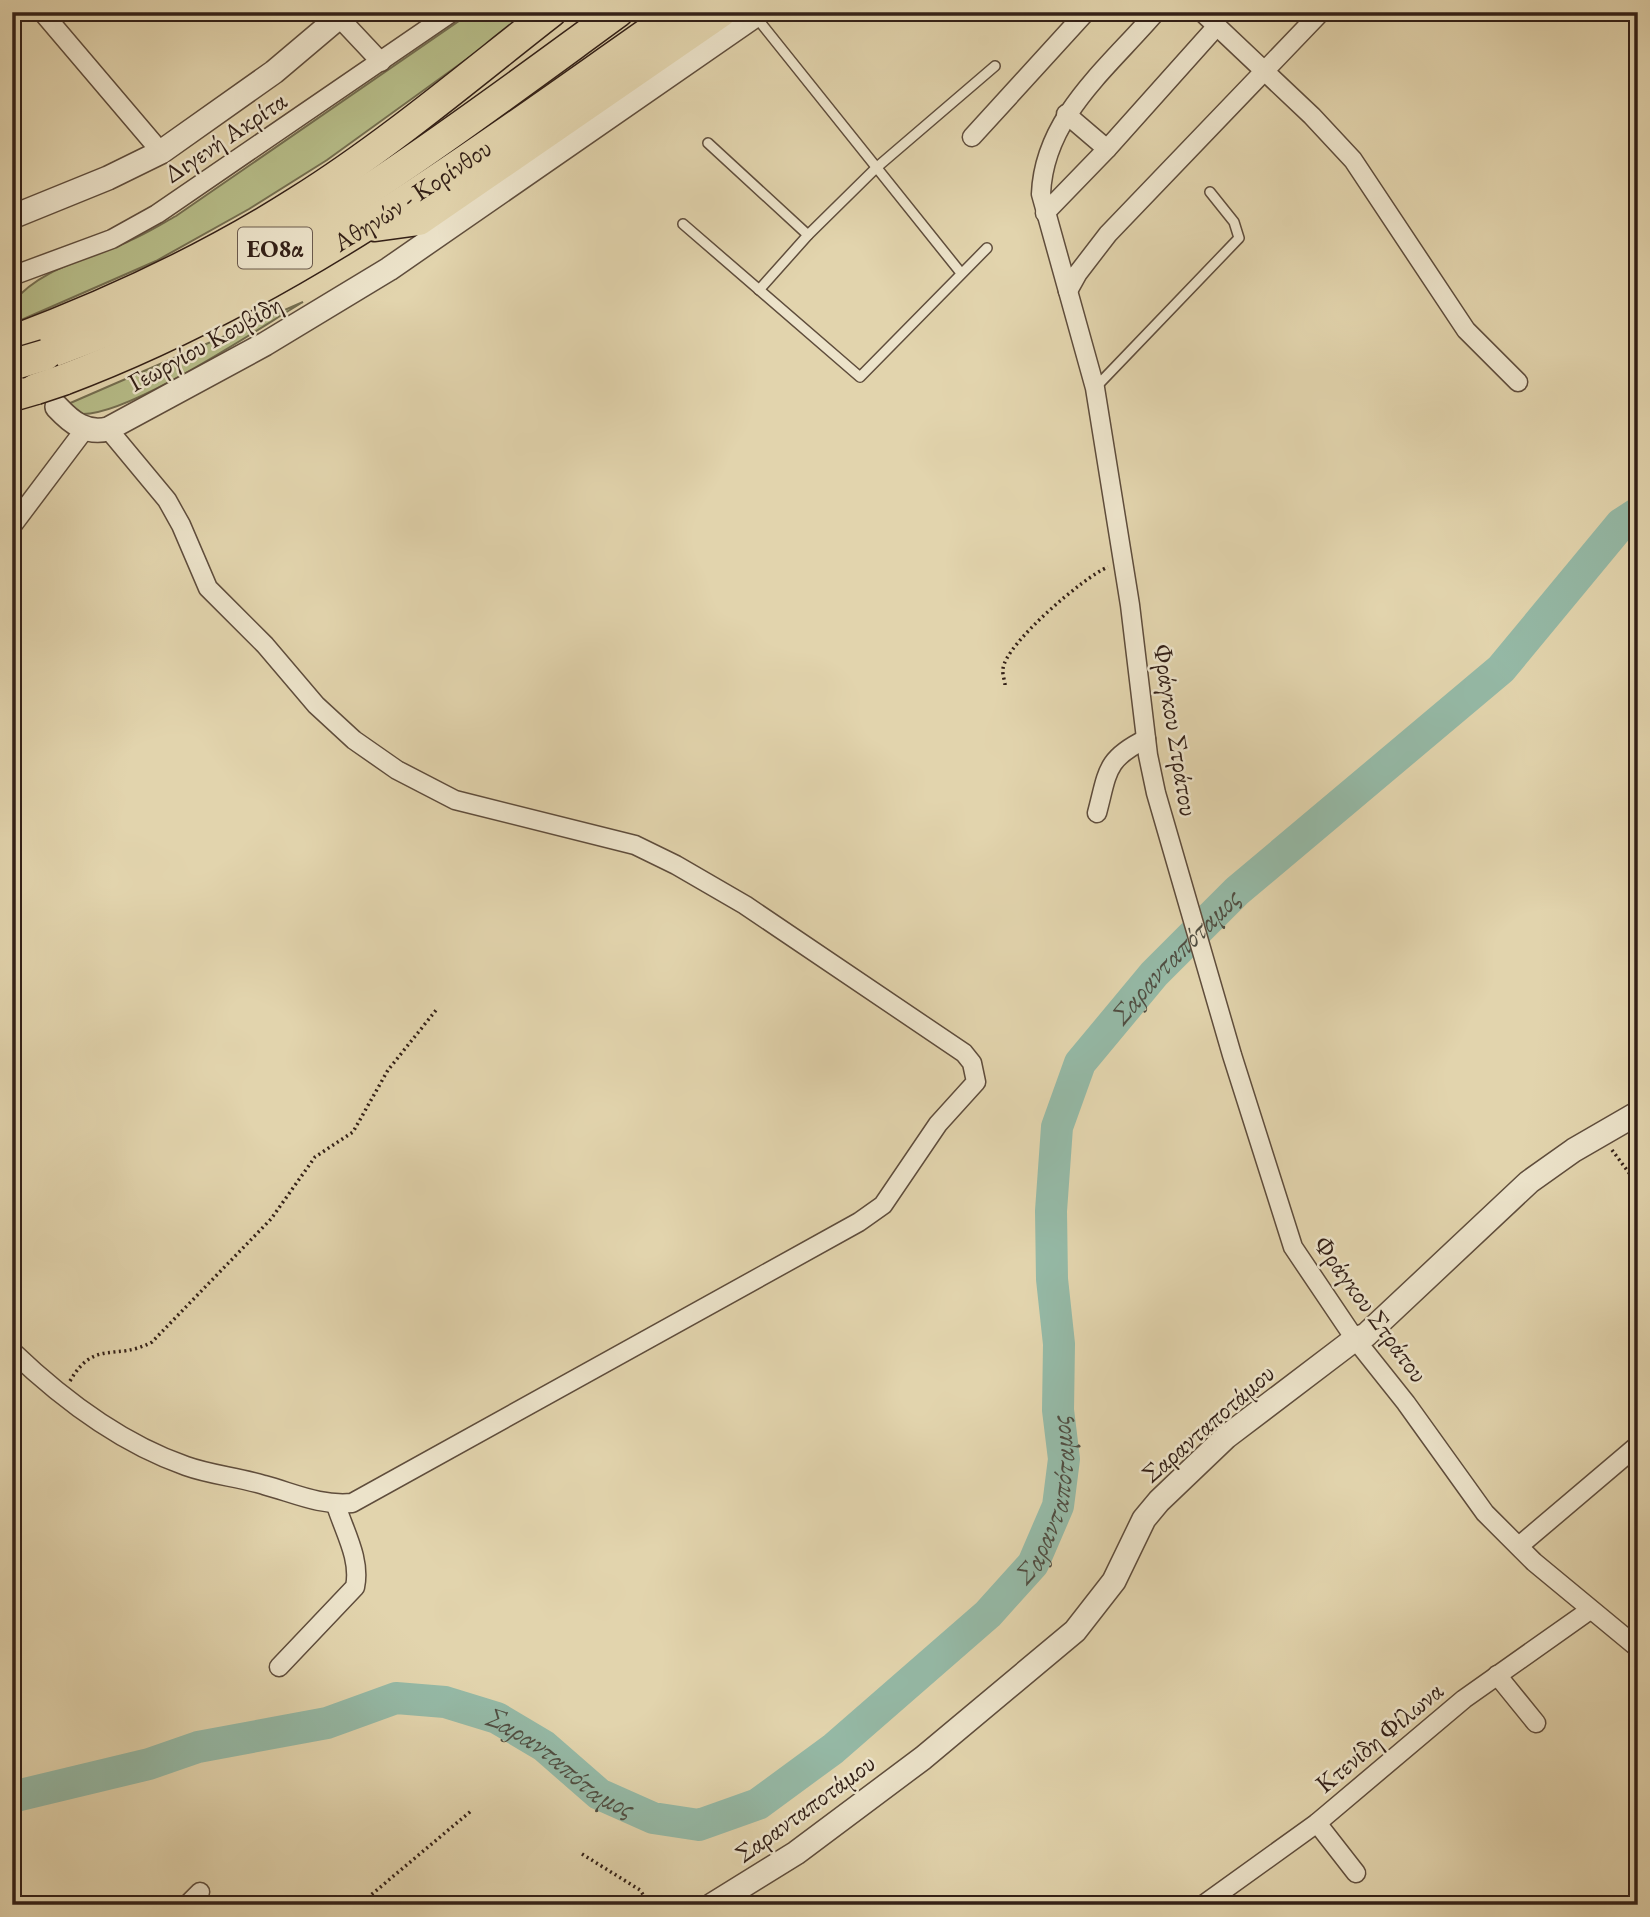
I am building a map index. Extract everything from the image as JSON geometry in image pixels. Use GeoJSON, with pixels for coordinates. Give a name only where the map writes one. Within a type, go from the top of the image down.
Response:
{"type":"FeatureCollection","features":[{"type":"Feature","properties":{"kind":"highway"},"geometry":{"type":"LineString","coordinates":[[23,351],[103,307],[170,275],[301,200],[551,12]]}},
{"type":"Feature","properties":{"kind":"highway","name":"Αθηνών - Κορίνθου"},"geometry":{"type":"LineString","coordinates":[[23,351],[182,298],[316,223],[487,108],[618,12]]}},
{"type":"Feature","properties":{"kind":"highway","name":"Αθηνών - Κορίνθου"},"geometry":{"type":"LineString","coordinates":[[42,393],[196,325],[265,288],[367,227],[678,12]]}},
{"type":"Feature","properties":{"kind":"highway"},"geometry":{"type":"LineString","coordinates":[[367,227],[419,220],[721,12]]}},
{"type":"Feature","properties":{"kind":"street"},"geometry":{"type":"LineString","coordinates":[[42,12],[161,152]]}},
{"type":"Feature","properties":{"kind":"street","name":"Διγενή Ακρίτα"},"geometry":{"type":"LineString","coordinates":[[12,276],[112,239],[157,215],[452,12]]}},
{"type":"Feature","properties":{"kind":"street"},"geometry":{"type":"LineString","coordinates":[[972,137],[1086,12]]}},
{"type":"Feature","properties":{"kind":"street","name":"Φράγκου Στράτου"},"geometry":{"type":"LineString","coordinates":[[1156,12],[1066,114],[1053,136],[1042,168],[1045,213],[1095,388],[1124,561],[1146,739],[1167,837],[1186,903],[1293,1247],[1355,1339],[1406,1403],[1478,1505],[1590,1610],[1638,1648]]}},
{"type":"Feature","properties":{"kind":"street"},"geometry":{"type":"LineString","coordinates":[[1202,12],[1266,71],[1353,160],[1466,330],[1518,382]]}},
{"type":"Feature","properties":{"kind":"street"},"geometry":{"type":"LineString","coordinates":[[1068,291],[1077,273],[1108,234],[1321,12]]}},
{"type":"Feature","properties":{"kind":"street"},"geometry":{"type":"LineString","coordinates":[[12,217],[83,189],[161,152],[274,72],[340,14],[381,62]]}},
{"type":"Feature","properties":{"kind":"street","name":"Γεωργίου Κουβίδη"},"geometry":{"type":"LineString","coordinates":[[85,429],[96,432],[108,429],[265,344],[388,269],[757,14]]}},
{"type":"Feature","properties":{"kind":"street"},"geometry":{"type":"LineString","coordinates":[[1045,213],[1108,149],[1217,26]]}},
{"type":"Feature","properties":{"kind":"street"},"geometry":{"type":"LineString","coordinates":[[1066,114],[1108,149]]}},
{"type":"Feature","properties":{"kind":"street"},"geometry":{"type":"LineString","coordinates":[[12,526],[85,429],[42,393]]}},
{"type":"Feature","properties":{"kind":"street"},"geometry":{"type":"LineString","coordinates":[[12,1351],[61,1396],[97,1420],[184,1465],[336,1505],[352,1503],[378,1491],[665,1328],[859,1222],[883,1205],[937,1124],[975,1082],[975,1072],[964,1053],[745,905],[676,865],[635,845],[454,800],[408,776],[354,740],[316,705],[265,645],[208,588],[181,525],[167,500],[108,429]]}},
{"type":"Feature","properties":{"kind":"street"},"geometry":{"type":"LineString","coordinates":[[1097,813],[1110,765],[1122,751],[1146,739]]}},
{"type":"Feature","properties":{"kind":"street","name":"Σαρανταποτάμου"},"geometry":{"type":"LineString","coordinates":[[712,1905],[796,1853],[923,1758],[1075,1631],[1114,1581],[1144,1519],[1159,1501],[1226,1437],[1355,1339],[1366,1335],[1529,1182],[1638,1113]]}},
{"type":"Feature","properties":{"kind":"street"},"geometry":{"type":"LineString","coordinates":[[1519,1546],[1638,1444]]}},
{"type":"Feature","properties":{"kind":"street"},"geometry":{"type":"LineString","coordinates":[[279,1667],[355,1587],[358,1574],[336,1505]]}},
{"type":"Feature","properties":{"kind":"street","name":"Κτενίδη Φίλωνα"},"geometry":{"type":"LineString","coordinates":[[1203,1905],[1317,1823],[1464,1699],[1590,1610]]}},
{"type":"Feature","properties":{"kind":"street"},"geometry":{"type":"LineString","coordinates":[[1497,1675],[1536,1723]]}},
{"type":"Feature","properties":{"kind":"street"},"geometry":{"type":"LineString","coordinates":[[1317,1823],[1356,1873]]}},
{"type":"Feature","properties":{"kind":"lane"},"geometry":{"type":"LineString","coordinates":[[757,14],[961,274]]}},
{"type":"Feature","properties":{"kind":"lane"},"geometry":{"type":"LineString","coordinates":[[759,290],[808,235],[876,167],[995,66]]}},
{"type":"Feature","properties":{"kind":"lane"},"geometry":{"type":"LineString","coordinates":[[708,143],[808,235]]}},
{"type":"Feature","properties":{"kind":"lane"},"geometry":{"type":"LineString","coordinates":[[1095,388],[1239,238],[1234,222],[1210,192]]}},
{"type":"Feature","properties":{"kind":"lane"},"geometry":{"type":"LineString","coordinates":[[683,225],[860,377],[987,248]]}},
{"type":"Feature","properties":{"kind":"path"},"geometry":{"type":"LineString","coordinates":[[1006,685],[1002,668],[1011,652],[1031,629],[1094,572],[1124,561]]}},
{"type":"Feature","properties":{"kind":"path"},"geometry":{"type":"LineString","coordinates":[[61,1396],[74,1373],[99,1352],[138,1350],[152,1342],[244,1248],[271,1219],[315,1157],[353,1132],[388,1070],[438,1009]]}},
{"type":"Feature","properties":{"kind":"path"},"geometry":{"type":"LineString","coordinates":[[1601,1134],[1638,1185]]}},
{"type":"Feature","properties":{"kind":"path"},"geometry":{"type":"LineString","coordinates":[[359,1905],[471,1811]]}},
{"type":"Feature","properties":{"kind":"path"},"geometry":{"type":"LineString","coordinates":[[582,1854],[639,1890],[650,1905]]}},
{"type":"Feature","properties":{"kind":"green space"},"geometry":{"type":"Polygon","coordinates":[[[472,12],[532,12],[327,160],[249,209],[156,261],[12,324],[12,303],[37,281],[66,266],[133,239],[176,216],[472,12]]]}},
{"type":"Feature","properties":{"kind":"green space"},"geometry":{"type":"Polygon","coordinates":[[[303,302],[226,350],[131,400],[105,410],[83,414],[68,404],[303,302]]]}},
{"type":"Feature","properties":{"kind":"waterway","name":"Σαρανταπόταμος"},"geometry":{"type":"LineString","coordinates":[[12,1797],[149,1764],[198,1747],[327,1723],[396,1698],[445,1702],[497,1718],[544,1746],[599,1794],[653,1818],[699,1825],[758,1804],[833,1749],[988,1614],[1033,1564],[1058,1506],[1064,1459],[1058,1410],[1059,1344],[1052,1279],[1051,1211],[1057,1127],[1080,1063],[1154,974],[1237,891],[1501,669],[1621,524],[1638,513]]}}]}
